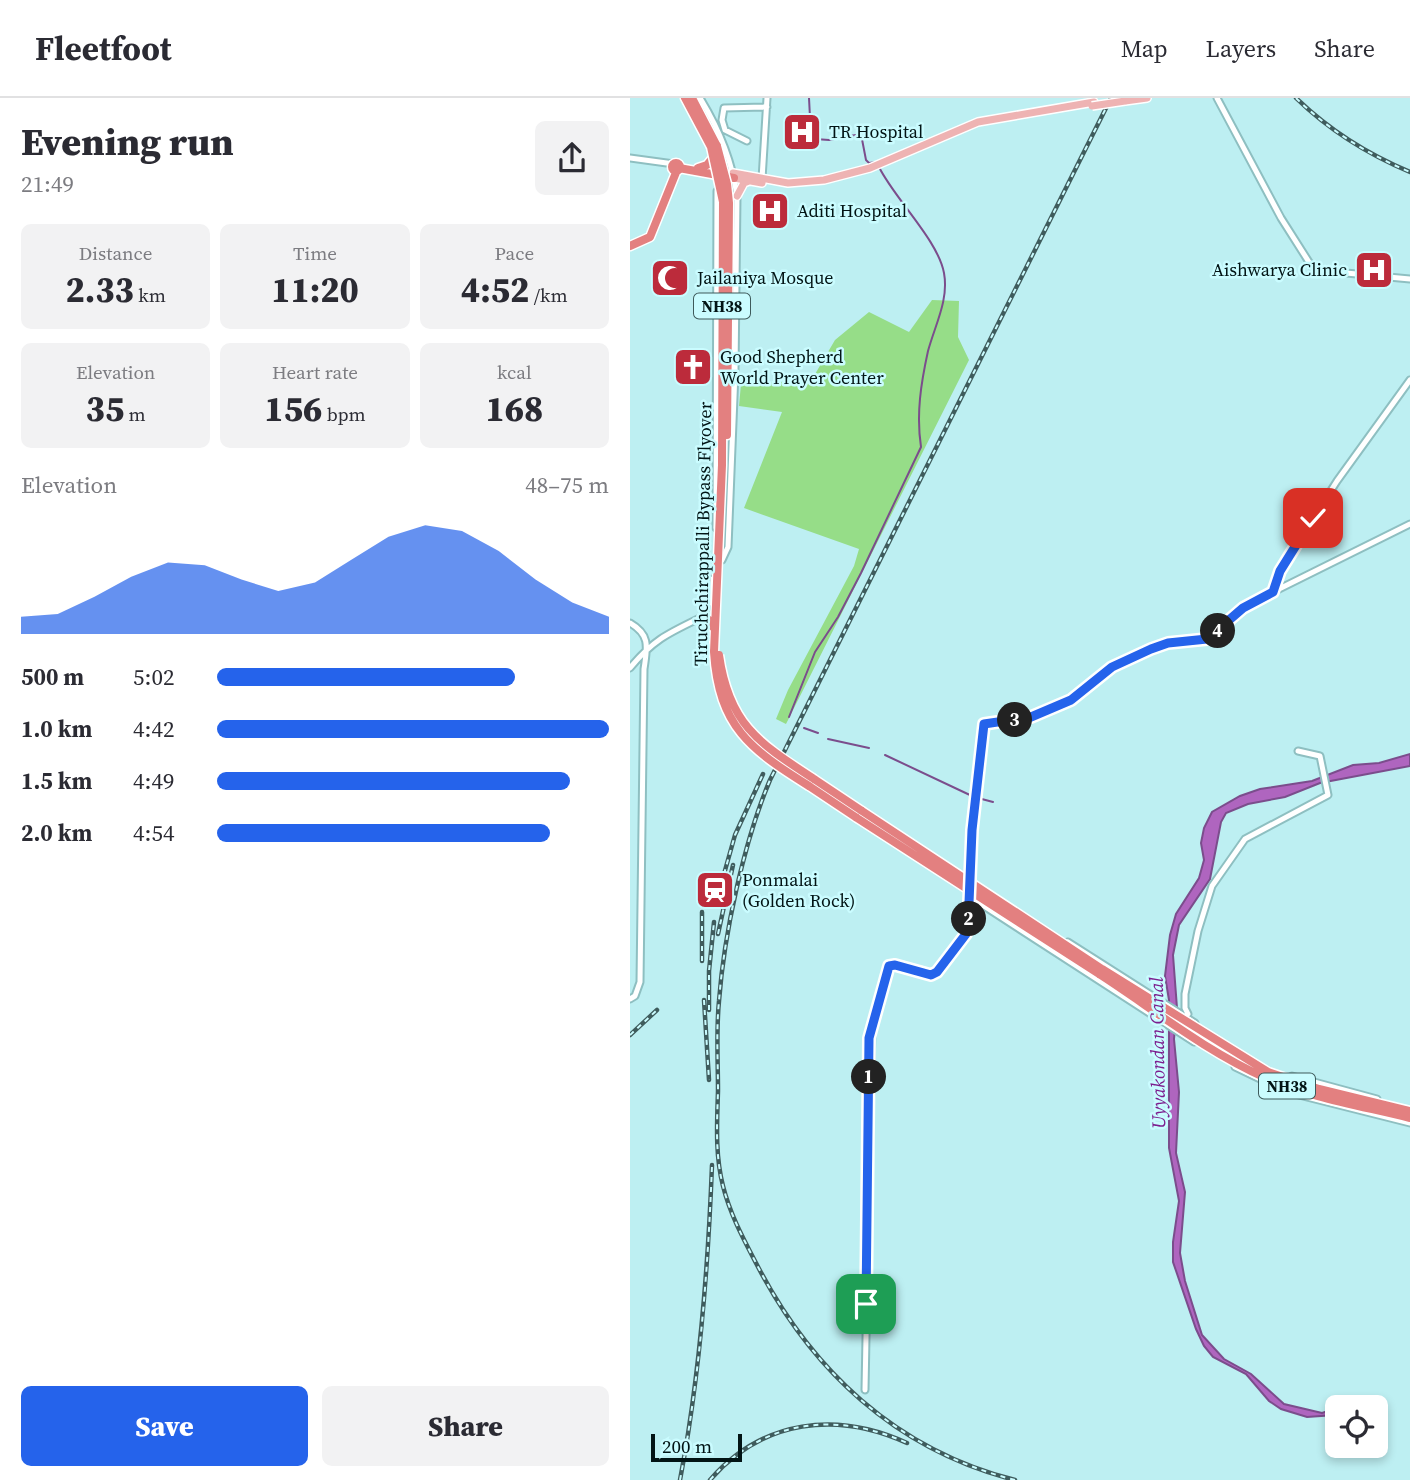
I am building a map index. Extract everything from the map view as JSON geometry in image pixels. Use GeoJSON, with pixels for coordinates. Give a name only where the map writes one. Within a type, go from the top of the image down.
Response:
{"type":"FeatureCollection","features":[{"type":"Feature","properties":{"kind":"highway","name":"Tiruchchirappalli Bypass Flyover"},"geometry":{"type":"LineString","coordinates":[[683,98],[714,150]]}},
{"type":"Feature","properties":{"kind":"highway","name":"Tiruchchirappalli Bypass Flyover"},"geometry":{"type":"LineString","coordinates":[[692,98],[714,150],[723,201],[728,409],[717,652]]}},
{"type":"Feature","properties":{"kind":"highway"},"geometry":{"type":"LineString","coordinates":[[681,167],[706,165],[714,150]]}},
{"type":"Feature","properties":{"kind":"highway"},"geometry":{"type":"LineString","coordinates":[[681,167],[713,175],[734,175]]}},
{"type":"Feature","properties":{"kind":"highway"},"geometry":{"type":"LineString","coordinates":[[630,244],[650,237],[681,167]]}},
{"type":"Feature","properties":{"kind":"highway","name":"Tiruchchirappalli Bypass Flyover"},"geometry":{"type":"LineString","coordinates":[[723,201],[722,465],[715,630],[726,691],[734,710],[748,730],[775,754],[1100,972],[1114,977]]}},
{"type":"Feature","properties":{"kind":"highway"},"geometry":{"type":"LineString","coordinates":[[702,617],[709,620],[715,630]]}},
{"type":"Feature","properties":{"kind":"highway","name":"NH38"},"geometry":{"type":"LineString","coordinates":[[1114,977],[1214,1050],[1267,1079],[1410,1121]]}},
{"type":"Feature","properties":{"kind":"highway","name":"NH38"},"geometry":{"type":"LineString","coordinates":[[1179,1022],[1268,1072],[1319,1089],[1410,1109]]}},
{"type":"Feature","properties":{"kind":"main road"},"geometry":{"type":"LineString","coordinates":[[734,175],[749,181],[797,186],[850,178],[979,125],[1093,104],[1147,98]]}},
{"type":"Feature","properties":{"kind":"main road"},"geometry":{"type":"LineString","coordinates":[[734,175],[803,183],[872,169]]}},
{"type":"Feature","properties":{"kind":"main road"},"geometry":{"type":"LineString","coordinates":[[737,196],[744,183],[749,181]]}},
{"type":"Feature","properties":{"kind":"street"},"geometry":{"type":"LineString","coordinates":[[630,668],[648,646],[702,617],[712,597],[716,533],[723,201],[713,175],[714,150],[700,98]]}},
{"type":"Feature","properties":{"kind":"street"},"geometry":{"type":"LineString","coordinates":[[762,179],[767,98]]}},
{"type":"Feature","properties":{"kind":"street"},"geometry":{"type":"LineString","coordinates":[[1217,98],[1280,218],[1314,271],[1410,279]]}},
{"type":"Feature","properties":{"kind":"street"},"geometry":{"type":"LineString","coordinates":[[747,141],[725,130],[723,108],[767,107]]}},
{"type":"Feature","properties":{"kind":"street"},"geometry":{"type":"LineString","coordinates":[[714,150],[734,175],[737,196],[733,434],[728,547],[722,560]]}},
{"type":"Feature","properties":{"kind":"street"},"geometry":{"type":"LineString","coordinates":[[630,159],[681,167]]}},
{"type":"Feature","properties":{"kind":"street"},"geometry":{"type":"LineString","coordinates":[[723,201],[737,196]]}},
{"type":"Feature","properties":{"kind":"street"},"geometry":{"type":"LineString","coordinates":[[1273,592],[1280,571],[1337,481],[1410,380]]}},
{"type":"Feature","properties":{"kind":"street"},"geometry":{"type":"LineString","coordinates":[[865,1390],[869,1038],[889,966],[895,965],[931,975],[937,972],[966,934],[972,830],[984,724],[1031,717],[1071,700],[1112,667],[1151,649],[1168,643],[1207,639],[1243,608],[1410,524]]}},
{"type":"Feature","properties":{"kind":"street"},"geometry":{"type":"LineString","coordinates":[[630,623],[644,633],[648,646],[644,669],[640,982],[635,996],[630,999]]}},
{"type":"Feature","properties":{"kind":"street"},"geometry":{"type":"LineString","coordinates":[[1298,751],[1320,756],[1328,795],[1245,839],[1212,886],[1198,931],[1185,994],[1186,1012],[1204,1028],[1269,1068],[1410,1109]]}},
{"type":"Feature","properties":{"kind":"street"},"geometry":{"type":"LineString","coordinates":[[971,879],[1114,977],[1165,1002],[1179,1022]]}},
{"type":"Feature","properties":{"kind":"street"},"geometry":{"type":"LineString","coordinates":[[970,897],[1166,1026],[1179,1022],[1204,1028]]}},
{"type":"Feature","properties":{"kind":"green space"},"geometry":{"type":"Polygon","coordinates":[[[932,300],[959,301],[958,337],[969,360],[786,724],[776,719],[788,690],[854,566],[859,549],[744,508],[782,412],[739,406],[741,384],[811,381],[835,340],[869,312],[909,332],[932,300]]]}},
{"type":"Feature","properties":{"kind":"shaded area"},"geometry":{"type":"Polygon","coordinates":[[[1410,754],[1410,766],[1320,783],[1285,797],[1248,804],[1226,813],[1221,822],[1210,879],[1179,925],[1173,955],[1177,1008],[1174,1039],[1179,1092],[1176,1153],[1185,1192],[1180,1253],[1185,1281],[1202,1335],[1224,1359],[1251,1374],[1284,1404],[1325,1412],[1325,1416],[1307,1417],[1281,1409],[1269,1401],[1246,1374],[1213,1357],[1196,1329],[1173,1262],[1179,1201],[1169,1148],[1169,1000],[1165,976],[1170,935],[1176,914],[1199,878],[1204,860],[1201,843],[1204,828],[1212,812],[1240,796],[1260,789],[1312,781],[1353,765],[1379,763],[1410,754]]]}},
{"type":"Feature","properties":{"kind":"waterway"},"geometry":{"type":"LineString","coordinates":[[809,98],[811,137]]}},
{"type":"Feature","properties":{"kind":"waterway"},"geometry":{"type":"LineString","coordinates":[[815,139],[829,140],[861,134],[866,160],[869,163],[877,162]]}},
{"type":"Feature","properties":{"kind":"waterway"},"geometry":{"type":"LineString","coordinates":[[789,717],[815,652],[838,617],[861,573],[921,447],[921,387],[928,351],[943,303],[944,273],[925,233],[879,167]]}},
{"type":"Feature","properties":{"kind":"waterway"},"geometry":{"type":"LineString","coordinates":[[804,728],[818,733]]}},
{"type":"Feature","properties":{"kind":"waterway"},"geometry":{"type":"LineString","coordinates":[[828,739],[869,748]]}},
{"type":"Feature","properties":{"kind":"waterway"},"geometry":{"type":"LineString","coordinates":[[885,755],[972,796]]}},
{"type":"Feature","properties":{"kind":"waterway"},"geometry":{"type":"LineString","coordinates":[[978,798],[993,802]]}},
{"type":"Feature","properties":{"kind":"railway"},"geometry":{"type":"LineString","coordinates":[[1015,1480],[972,1466],[932,1448],[895,1426],[831,1371],[803,1338],[778,1302],[737,1226],[720,1174],[717,1139],[718,1012],[725,947],[737,888],[752,831],[770,780],[1111,98]]}},
{"type":"Feature","properties":{"kind":"railway"},"geometry":{"type":"LineString","coordinates":[[1296,98],[1349,140],[1410,172]]}},
{"type":"Feature","properties":{"kind":"railway"},"geometry":{"type":"LineString","coordinates":[[724,874],[735,835],[763,774]]}},
{"type":"Feature","properties":{"kind":"railway"},"geometry":{"type":"LineString","coordinates":[[718,934],[733,865]]}},
{"type":"Feature","properties":{"kind":"railway"},"geometry":{"type":"LineString","coordinates":[[702,912],[702,961]]}},
{"type":"Feature","properties":{"kind":"railway"},"geometry":{"type":"LineString","coordinates":[[709,1010],[709,971],[714,922]]}},
{"type":"Feature","properties":{"kind":"railway"},"geometry":{"type":"LineString","coordinates":[[704,1000],[709,1080]]}},
{"type":"Feature","properties":{"kind":"railway"},"geometry":{"type":"LineString","coordinates":[[630,1035],[657,1010]]}},
{"type":"Feature","properties":{"kind":"railway"},"geometry":{"type":"LineString","coordinates":[[680,1480],[702,1323],[712,1165]]}},
{"type":"Feature","properties":{"kind":"railway"},"geometry":{"type":"LineString","coordinates":[[710,1480],[753,1444],[777,1433],[802,1427],[854,1427],[907,1443]]}},
{"type":"Feature","properties":{"kind":"place","name":"TR Hospital"},"geometry":{"type":"Point","coordinates":[802,132]}},
{"type":"Feature","properties":{"kind":"place","name":"Aditi Hospital"},"geometry":{"type":"Point","coordinates":[770,211]}},
{"type":"Feature","properties":{"kind":"place","name":"Aishwarya Clinic"},"geometry":{"type":"Point","coordinates":[1374,270]}},
{"type":"Feature","properties":{"kind":"place","name":"Jailaniya Mosque"},"geometry":{"type":"Point","coordinates":[670,278]}},
{"type":"Feature","properties":{"kind":"place","name":"Good Shepherd World Prayer Center"},"geometry":{"type":"Point","coordinates":[693,367]}},
{"type":"Feature","properties":{"kind":"place","name":"Ponmalai (Golden Rock)"},"geometry":{"type":"Point","coordinates":[715,890]}},
{"type":"Feature","properties":{"kind":"route"},"geometry":{"type":"LineString","coordinates":[[866,1304],[869,1038],[872,1023],[889,966],[895,965],[931,975],[937,972],[966,934],[976,781],[984,724],[1031,717],[1071,700],[1112,667],[1151,649],[1168,643],[1214,636],[1232,616],[1273,592],[1280,571],[1313,518]]}},
{"type":"Feature","properties":{"kind":"water label","name":"Uyyakondan Canal"},"geometry":{"type":"Point","coordinates":[1157,1053]}}]}
